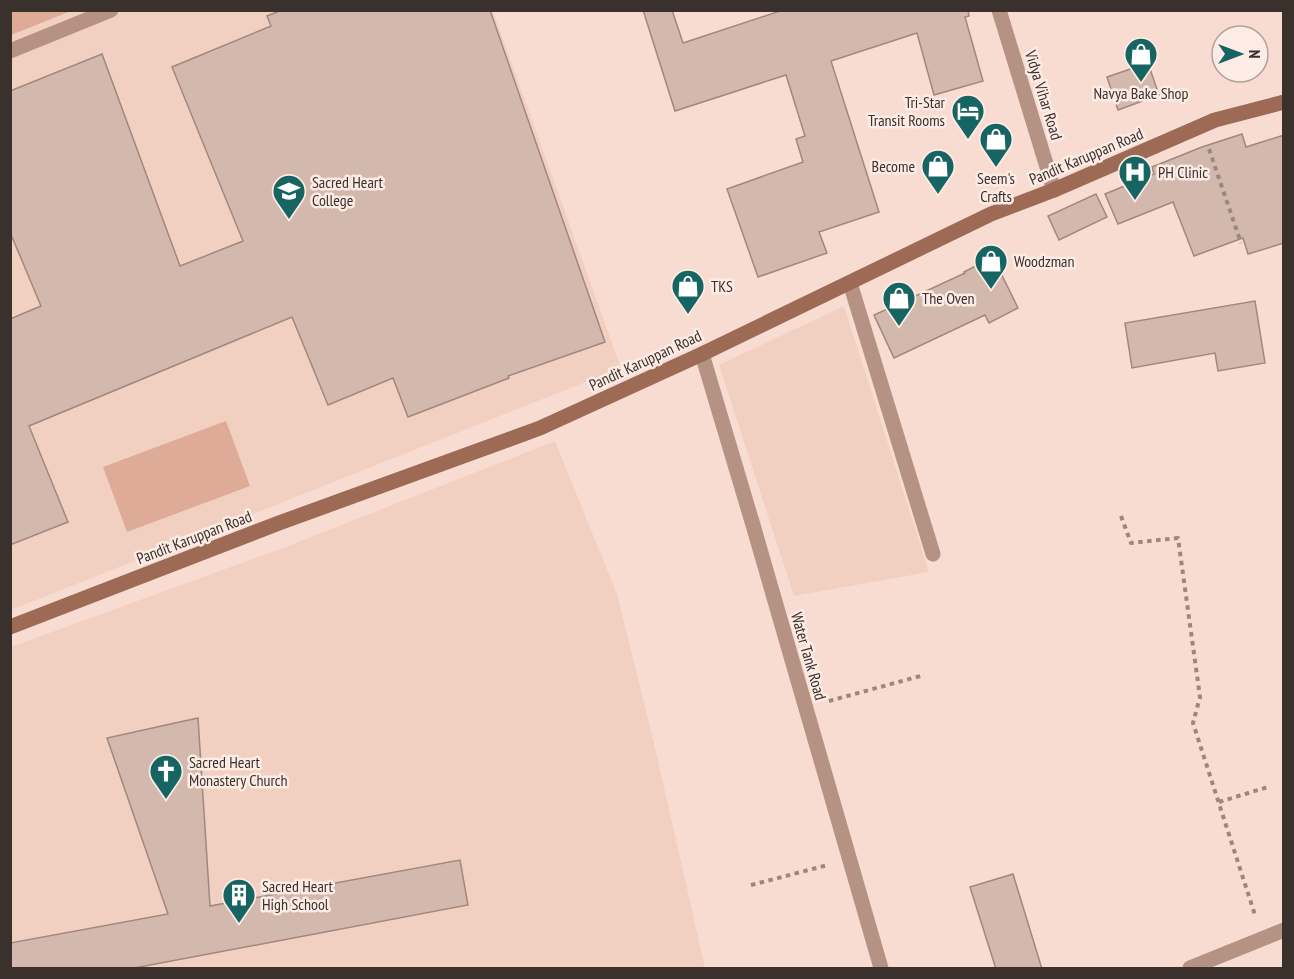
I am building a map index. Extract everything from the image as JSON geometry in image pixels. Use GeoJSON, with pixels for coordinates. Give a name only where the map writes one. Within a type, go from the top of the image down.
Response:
{"type":"FeatureCollection","features":[{"type":"Feature","properties":{"kind":"main road","name":"Pandit Karuppan Road"},"geometry":{"type":"LineString","coordinates":[[10,627],[540,428],[702,354],[991,214],[1054,190],[1201,125],[1284,102]]}},
{"type":"Feature","properties":{"kind":"street"},"geometry":{"type":"LineString","coordinates":[[10,51],[111,10]]}},
{"type":"Feature","properties":{"kind":"street","name":"Vidya Vihar Road"},"geometry":{"type":"LineString","coordinates":[[999,10],[1054,190]]}},
{"type":"Feature","properties":{"kind":"street"},"geometry":{"type":"LineString","coordinates":[[850,283],[933,554]]}},
{"type":"Feature","properties":{"kind":"street","name":"Water Tank Road"},"geometry":{"type":"LineString","coordinates":[[702,354],[880,969]]}},
{"type":"Feature","properties":{"kind":"street"},"geometry":{"type":"LineString","coordinates":[[1190,969],[1284,930]]}},
{"type":"Feature","properties":{"kind":"path"},"geometry":{"type":"LineString","coordinates":[[1201,125],[1241,243]]}},
{"type":"Feature","properties":{"kind":"path"},"geometry":{"type":"LineString","coordinates":[[1121,516],[1131,543],[1178,538],[1200,697],[1193,723],[1263,938]]}},
{"type":"Feature","properties":{"kind":"path"},"geometry":{"type":"LineString","coordinates":[[805,708],[924,675]]}},
{"type":"Feature","properties":{"kind":"path"},"geometry":{"type":"LineString","coordinates":[[1219,802],[1268,787]]}},
{"type":"Feature","properties":{"kind":"path"},"geometry":{"type":"LineString","coordinates":[[751,885],[849,860]]}},
{"type":"Feature","properties":{"kind":"shaded area"},"geometry":{"type":"Polygon","coordinates":[[[11,10],[71,10],[71,11],[11,35],[11,10]]]}},
{"type":"Feature","properties":{"kind":"shaded area","name":"Sacred Heart College"},"geometry":{"type":"Polygon","coordinates":[[[11,11],[493,11],[621,368],[11,610],[11,11]]]}},
{"type":"Feature","properties":{"kind":"shaded area"},"geometry":{"type":"Polygon","coordinates":[[[844,306],[929,572],[794,596],[719,365],[844,306]]]}},
{"type":"Feature","properties":{"kind":"shaded area"},"geometry":{"type":"Polygon","coordinates":[[[226,421],[250,486],[127,532],[103,467],[226,421]]]}},
{"type":"Feature","properties":{"kind":"shaded area"},"geometry":{"type":"Polygon","coordinates":[[[555,441],[617,594],[657,756],[705,968],[11,968],[11,647],[283,548],[555,441]]]}},
{"type":"Feature","properties":{"kind":"building","name":"Sacred Heart College"},"geometry":{"type":"Polygon","coordinates":[[[282,10],[490,10],[605,342],[508,376],[509,378],[408,417],[393,378],[328,405],[292,317],[29,426],[68,522],[10,545],[10,319],[41,306],[10,232],[10,91],[102,54],[180,266],[243,241],[172,67],[271,26],[267,16],[282,10]]]}},
{"type":"Feature","properties":{"kind":"building"},"geometry":{"type":"Polygon","coordinates":[[[643,10],[672,10],[683,43],[783,10],[968,10],[969,16],[965,17],[983,81],[934,95],[917,33],[831,61],[879,212],[819,232],[827,253],[758,277],[727,189],[803,162],[796,139],[805,136],[786,75],[675,111],[643,10]]]}},
{"type":"Feature","properties":{"kind":"building"},"geometry":{"type":"Polygon","coordinates":[[[1148,63],[1159,95],[1118,110],[1107,77],[1148,63]]]}},
{"type":"Feature","properties":{"kind":"building"},"geometry":{"type":"Polygon","coordinates":[[[1242,134],[1246,147],[1284,135],[1284,243],[1248,254],[1243,238],[1194,256],[1173,202],[1118,224],[1105,194],[1154,174],[1152,167],[1242,134]]]}},
{"type":"Feature","properties":{"kind":"building"},"geometry":{"type":"Polygon","coordinates":[[[1096,194],[1107,217],[1059,240],[1048,216],[1096,194]]]}},
{"type":"Feature","properties":{"kind":"building"},"geometry":{"type":"Polygon","coordinates":[[[993,257],[1018,308],[989,323],[985,315],[894,358],[874,315],[965,273],[993,257]]]}},
{"type":"Feature","properties":{"kind":"building"},"geometry":{"type":"Polygon","coordinates":[[[1255,301],[1265,363],[1218,371],[1215,353],[1132,368],[1125,323],[1255,301]]]}},
{"type":"Feature","properties":{"kind":"building","name":"Sacred Heart High School"},"geometry":{"type":"Polygon","coordinates":[[[198,718],[210,906],[460,860],[468,905],[129,969],[10,969],[10,943],[168,914],[107,738],[198,718]]]}},
{"type":"Feature","properties":{"kind":"building"},"geometry":{"type":"Polygon","coordinates":[[[1013,874],[1042,969],[996,969],[970,887],[1013,874]]]}},
{"type":"Feature","properties":{"kind":"place","name":"Navya Bake Shop"},"geometry":{"type":"Point","coordinates":[1141,83]}},
{"type":"Feature","properties":{"kind":"place","name":"Tri-Star Transit Rooms"},"geometry":{"type":"Point","coordinates":[968,140]}},
{"type":"Feature","properties":{"kind":"place","name":"Seem's Crafts"},"geometry":{"type":"Point","coordinates":[996,168]}},
{"type":"Feature","properties":{"kind":"place","name":"Become"},"geometry":{"type":"Point","coordinates":[938,195]}},
{"type":"Feature","properties":{"kind":"place","name":"PH Clinic"},"geometry":{"type":"Point","coordinates":[1135,201]}},
{"type":"Feature","properties":{"kind":"place","name":"Sacred Heart College"},"geometry":{"type":"Point","coordinates":[289,220]}},
{"type":"Feature","properties":{"kind":"place","name":"Woodzman"},"geometry":{"type":"Point","coordinates":[991,290]}},
{"type":"Feature","properties":{"kind":"place","name":"TKS"},"geometry":{"type":"Point","coordinates":[688,315]}},
{"type":"Feature","properties":{"kind":"place","name":"The Oven"},"geometry":{"type":"Point","coordinates":[899,327]}},
{"type":"Feature","properties":{"kind":"place","name":"Sacred Heart Monastery Church"},"geometry":{"type":"Point","coordinates":[166,800]}},
{"type":"Feature","properties":{"kind":"place","name":"Sacred Heart High School"},"geometry":{"type":"Point","coordinates":[239,924]}}]}
